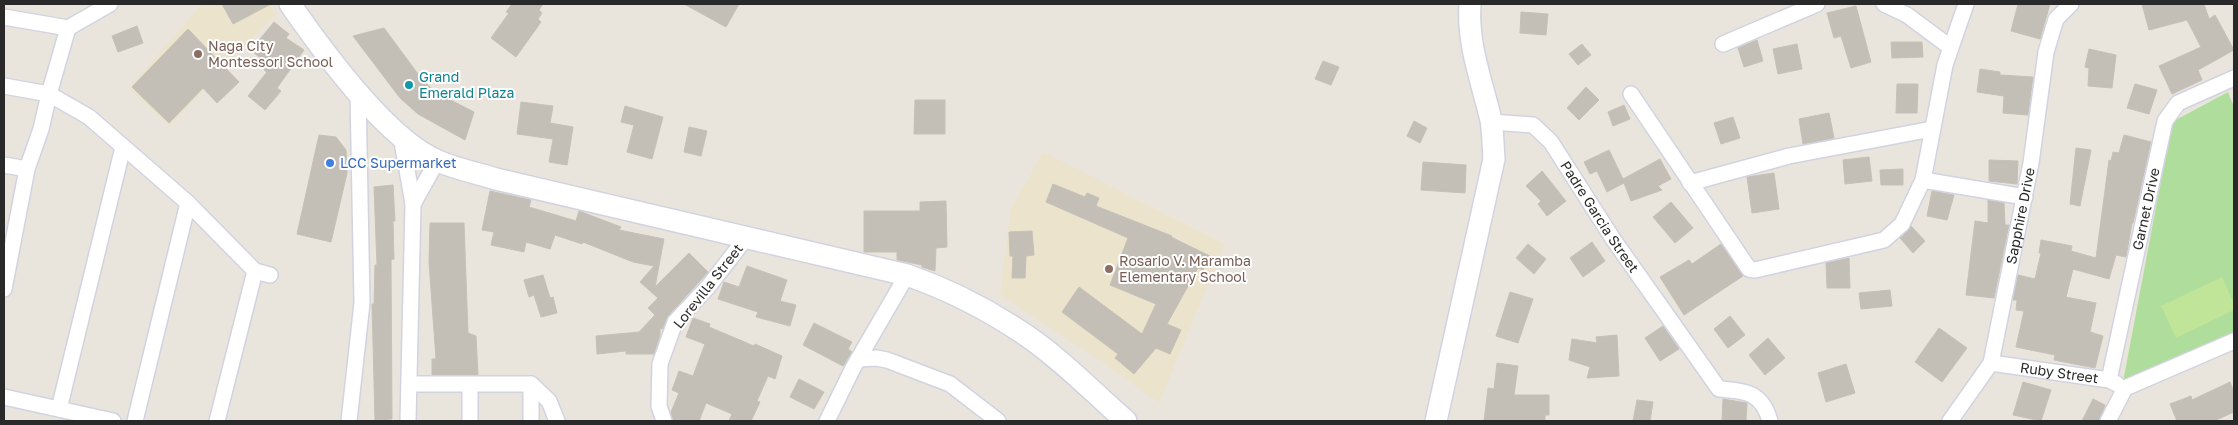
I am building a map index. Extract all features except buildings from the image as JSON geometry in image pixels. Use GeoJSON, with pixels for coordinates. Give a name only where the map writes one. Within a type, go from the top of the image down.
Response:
{"type":"FeatureCollection","features":[{"type":"Feature","properties":{"kind":"main road"},"geometry":{"type":"LineString","coordinates":[[290,4],[323,51],[358,93],[401,136],[437,161],[496,179],[907,275],[958,295],[1028,336],[1126,421]]}},
{"type":"Feature","properties":{"kind":"main road"},"geometry":{"type":"LineString","coordinates":[[1436,421],[1494,159],[1491,122],[1476,68],[1469,18],[1470,4]]}},
{"type":"Feature","properties":{"kind":"street"},"geometry":{"type":"LineString","coordinates":[[4,17],[68,28],[110,4]]}},
{"type":"Feature","properties":{"kind":"street"},"geometry":{"type":"LineString","coordinates":[[1724,44],[1817,4]]}},
{"type":"Feature","properties":{"kind":"street"},"geometry":{"type":"LineString","coordinates":[[1884,4],[1907,15],[1950,47]]}},
{"type":"Feature","properties":{"kind":"street"},"geometry":{"type":"LineString","coordinates":[[1631,94],[1749,269],[1755,270],[1884,240],[1902,224],[1922,180],[1950,47],[1966,4]]}},
{"type":"Feature","properties":{"kind":"street","name":"Sapphire Drive"},"geometry":{"type":"LineString","coordinates":[[1950,421],[1991,363],[2025,197],[2046,52],[2056,19],[2071,4]]}},
{"type":"Feature","properties":{"kind":"street"},"geometry":{"type":"LineString","coordinates":[[4,289],[8,243],[68,28]]}},
{"type":"Feature","properties":{"kind":"street","name":"Garnet Drive"},"geometry":{"type":"LineString","coordinates":[[2109,380],[2165,121],[2178,103],[2234,80]]}},
{"type":"Feature","properties":{"kind":"street"},"geometry":{"type":"LineString","coordinates":[[4,86],[49,94],[89,117],[188,203],[255,271],[270,275]]}},
{"type":"Feature","properties":{"kind":"street"},"geometry":{"type":"LineString","coordinates":[[350,421],[362,303],[358,93]]}},
{"type":"Feature","properties":{"kind":"street","name":"Padre Garcia Street"},"geometry":{"type":"LineString","coordinates":[[1491,122],[1533,125],[1551,142],[1613,239],[1719,389],[1753,394],[1767,409],[1770,421]]}},
{"type":"Feature","properties":{"kind":"street"},"geometry":{"type":"LineString","coordinates":[[1690,182],[1789,156],[1932,129]]}},
{"type":"Feature","properties":{"kind":"street"},"geometry":{"type":"LineString","coordinates":[[401,136],[413,204],[408,421]]}},
{"type":"Feature","properties":{"kind":"street"},"geometry":{"type":"LineString","coordinates":[[59,409],[123,146]]}},
{"type":"Feature","properties":{"kind":"street"},"geometry":{"type":"LineString","coordinates":[[413,204],[437,161]]}},
{"type":"Feature","properties":{"kind":"street"},"geometry":{"type":"LineString","coordinates":[[4,165],[27,170]]}},
{"type":"Feature","properties":{"kind":"street"},"geometry":{"type":"LineString","coordinates":[[1922,180],[2025,197]]}},
{"type":"Feature","properties":{"kind":"street"},"geometry":{"type":"LineString","coordinates":[[135,421],[188,203]]}},
{"type":"Feature","properties":{"kind":"street","name":"Lorevilla Street"},"geometry":{"type":"LineString","coordinates":[[664,421],[659,406],[660,364],[675,322],[708,287],[746,238]]}},
{"type":"Feature","properties":{"kind":"street"},"geometry":{"type":"LineString","coordinates":[[217,421],[255,271]]}},
{"type":"Feature","properties":{"kind":"street"},"geometry":{"type":"LineString","coordinates":[[827,421],[858,359],[907,275]]}},
{"type":"Feature","properties":{"kind":"street"},"geometry":{"type":"LineString","coordinates":[[2108,421],[2125,388],[2234,341]]}},
{"type":"Feature","properties":{"kind":"street"},"geometry":{"type":"LineString","coordinates":[[858,359],[876,358],[887,360],[950,384],[998,421]]}},
{"type":"Feature","properties":{"kind":"street","name":"Ruby Street"},"geometry":{"type":"LineString","coordinates":[[1991,363],[2109,380],[2125,388]]}},
{"type":"Feature","properties":{"kind":"street"},"geometry":{"type":"LineString","coordinates":[[409,384],[531,384],[549,401],[557,421]]}},
{"type":"Feature","properties":{"kind":"street"},"geometry":{"type":"LineString","coordinates":[[531,384],[531,421]]}},
{"type":"Feature","properties":{"kind":"street"},"geometry":{"type":"LineString","coordinates":[[470,385],[470,421]]}},
{"type":"Feature","properties":{"kind":"street"},"geometry":{"type":"LineString","coordinates":[[4,396],[113,421]]}},
{"type":"Feature","properties":{"kind":"shaded area","name":"Naga City Montessori School"},"geometry":{"type":"Polygon","coordinates":[[[202,4],[270,4],[277,16],[270,20],[170,126],[129,88],[202,4]]]}},
{"type":"Feature","properties":{"kind":"shaded area","name":"Rosario V. Maramba Elementary School"},"geometry":{"type":"Polygon","coordinates":[[[1043,152],[1225,244],[1159,403],[1108,366],[1000,294],[1011,208],[1043,152]]]}},
{"type":"Feature","properties":{"kind":"green space"},"geometry":{"type":"Polygon","coordinates":[[[2228,92],[2234,107],[2234,334],[2123,382],[2172,122],[2228,92]]]}},
{"type":"Feature","properties":{"kind":"green space"},"geometry":{"type":"Polygon","coordinates":[[[2222,277],[2234,304],[2234,310],[2176,338],[2161,306],[2222,277]]]}},
{"type":"Feature","properties":{"kind":"place","name":"Naga City Montessori School"},"geometry":{"type":"Point","coordinates":[198,54]}},
{"type":"Feature","properties":{"kind":"place","name":"Grand Emerald Plaza"},"geometry":{"type":"Point","coordinates":[409,85]}},
{"type":"Feature","properties":{"kind":"place","name":"LCC Supermarket"},"geometry":{"type":"Point","coordinates":[330,163]}},
{"type":"Feature","properties":{"kind":"place","name":"Rosario V. Maramba Elementary School"},"geometry":{"type":"Point","coordinates":[1109,269]}}]}
